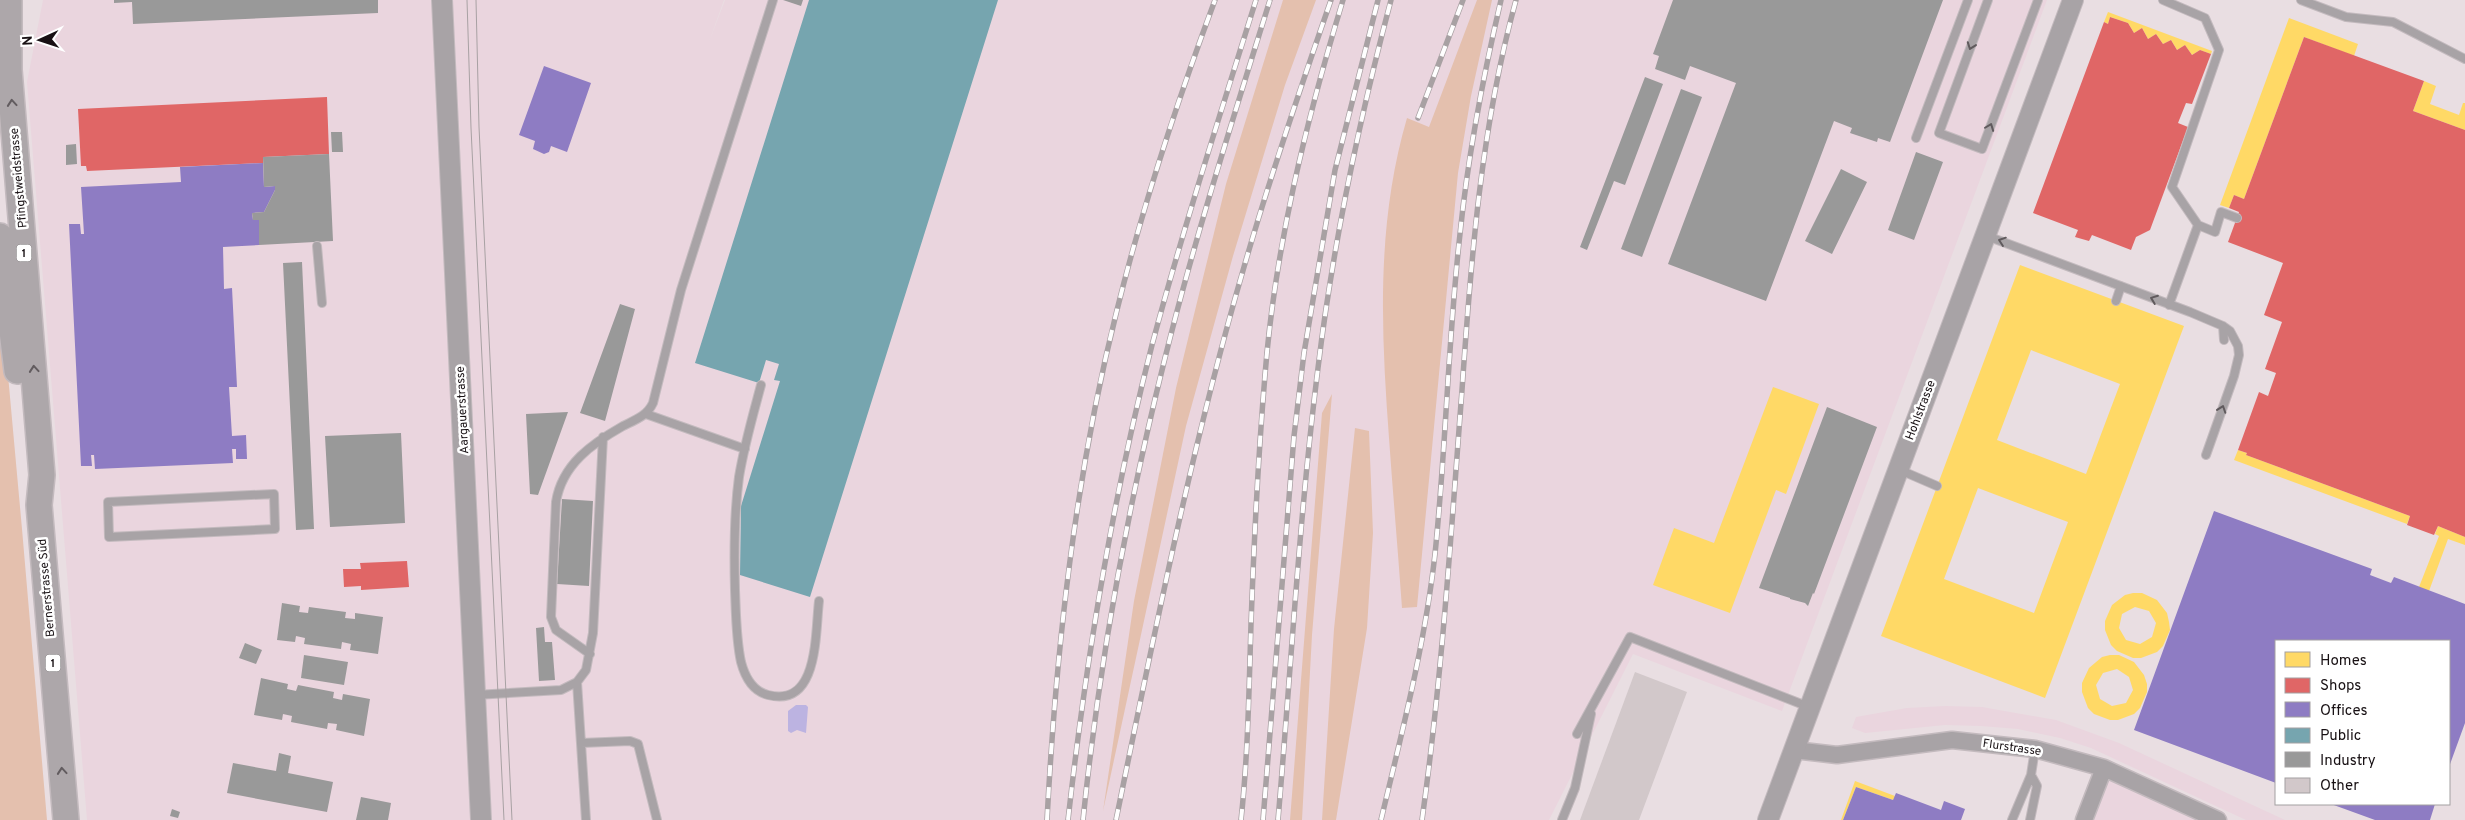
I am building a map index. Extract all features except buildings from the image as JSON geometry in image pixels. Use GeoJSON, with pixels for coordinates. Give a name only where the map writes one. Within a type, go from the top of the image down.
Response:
{"type":"FeatureCollection","features":[{"type":"Feature","properties":{"kind":"main road","name":"Pfingstweidstrasse"},"geometry":{"type":"LineString","coordinates":[[9,0],[4,30],[42,476],[39,505]]}},
{"type":"Feature","properties":{"kind":"main road"},"geometry":{"type":"LineString","coordinates":[[0,236],[13,330],[27,476],[39,505]]}},
{"type":"Feature","properties":{"kind":"main road","name":"Bernerstrasse Süd"},"geometry":{"type":"LineString","coordinates":[[39,505],[66,820]]}},
{"type":"Feature","properties":{"kind":"street","name":"Aargauerstrasse"},"geometry":{"type":"LineString","coordinates":[[442,0],[481,820]]}},
{"type":"Feature","properties":{"kind":"street","name":"Hohlstrasse"},"geometry":{"type":"LineString","coordinates":[[1768,820],[2073,0]]}},
{"type":"Feature","properties":{"kind":"street","name":"Flurstrasse"},"geometry":{"type":"LineString","coordinates":[[1794,750],[1837,756],[1952,740],[2035,749],[2104,768],[2218,820]]}},
{"type":"Feature","properties":{"kind":"street"},"geometry":{"type":"LineString","coordinates":[[2084,820],[2104,768]]}},
{"type":"Feature","properties":{"kind":"lane"},"geometry":{"type":"LineString","coordinates":[[590,654],[556,630],[552,622],[556,502],[559,487],[572,465],[588,448],[603,437],[646,414],[655,398],[681,290],[773,0]]}},
{"type":"Feature","properties":{"kind":"lane"},"geometry":{"type":"LineString","coordinates":[[1916,138],[1968,0]]}},
{"type":"Feature","properties":{"kind":"lane"},"geometry":{"type":"LineString","coordinates":[[1988,0],[1939,134],[1982,149],[2038,0]]}},
{"type":"Feature","properties":{"kind":"lane"},"geometry":{"type":"LineString","coordinates":[[2163,0],[2205,18],[2219,50],[2172,187],[2198,226],[2214,232],[2221,212],[2237,218]]}},
{"type":"Feature","properties":{"kind":"lane"},"geometry":{"type":"LineString","coordinates":[[2301,0],[2346,17],[2393,22],[2465,59]]}},
{"type":"Feature","properties":{"kind":"lane"},"geometry":{"type":"LineString","coordinates":[[2169,305],[2198,226]]}},
{"type":"Feature","properties":{"kind":"lane"},"geometry":{"type":"LineString","coordinates":[[1986,236],[2223,326],[2234,338],[2239,354],[2234,376],[2206,455]]}},
{"type":"Feature","properties":{"kind":"lane"},"geometry":{"type":"LineString","coordinates":[[317,246],[322,303]]}},
{"type":"Feature","properties":{"kind":"lane"},"geometry":{"type":"LineString","coordinates":[[2116,301],[2121,286]]}},
{"type":"Feature","properties":{"kind":"lane"},"geometry":{"type":"LineString","coordinates":[[2223,326],[2224,340]]}},
{"type":"Feature","properties":{"kind":"lane"},"geometry":{"type":"LineString","coordinates":[[761,385],[745,449],[738,489],[735,535],[737,627],[744,672],[750,683],[758,691],[772,696],[784,696],[795,692],[804,685],[811,668],[819,601]]}},
{"type":"Feature","properties":{"kind":"lane"},"geometry":{"type":"LineString","coordinates":[[646,414],[745,449]]}},
{"type":"Feature","properties":{"kind":"lane"},"geometry":{"type":"LineString","coordinates":[[475,695],[556,692],[576,682],[586,670],[590,654],[603,437]]}},
{"type":"Feature","properties":{"kind":"lane"},"geometry":{"type":"LineString","coordinates":[[1898,470],[1937,486]]}},
{"type":"Feature","properties":{"kind":"lane"},"geometry":{"type":"LineString","coordinates":[[274,494],[275,529],[109,537],[108,502],[274,494]]}},
{"type":"Feature","properties":{"kind":"lane"},"geometry":{"type":"LineString","coordinates":[[1577,734],[1630,637],[1809,707]]}},
{"type":"Feature","properties":{"kind":"lane"},"geometry":{"type":"LineString","coordinates":[[576,682],[586,820]]}},
{"type":"Feature","properties":{"kind":"lane"},"geometry":{"type":"LineString","coordinates":[[1562,820],[1575,788],[1593,704]]}},
{"type":"Feature","properties":{"kind":"lane"},"geometry":{"type":"LineString","coordinates":[[581,743],[630,741],[638,744],[656,820]]}},
{"type":"Feature","properties":{"kind":"lane"},"geometry":{"type":"LineString","coordinates":[[2012,820],[2031,775],[2035,749]]}},
{"type":"Feature","properties":{"kind":"lane"},"geometry":{"type":"LineString","coordinates":[[2030,820],[2037,786],[2031,775]]}},
{"type":"Feature","properties":{"kind":"shaded area"},"geometry":{"type":"Polygon","coordinates":[[[43,0],[724,0],[709,42],[725,0],[2047,0],[1782,711],[1633,654],[1549,820],[87,820],[27,82],[43,0]]]}},
{"type":"Feature","properties":{"kind":"shaded area"},"geometry":{"type":"Polygon","coordinates":[[[1283,0],[1316,0],[1285,85],[1233,256],[1186,426],[1103,811],[1134,601],[1176,388],[1226,184],[1283,0]]]}},
{"type":"Feature","properties":{"kind":"shaded area"},"geometry":{"type":"Polygon","coordinates":[[[1477,0],[1492,0],[1471,96],[1458,173],[1417,607],[1402,608],[1384,357],[1383,277],[1390,198],[1407,118],[1429,127],[1477,0]]]}},
{"type":"Feature","properties":{"kind":"shaded area"},"geometry":{"type":"Polygon","coordinates":[[[0,321],[7,364],[47,820],[0,820],[0,321]]]}},
{"type":"Feature","properties":{"kind":"shaded area"},"geometry":{"type":"Polygon","coordinates":[[[1332,394],[1312,635],[1302,820],[1290,820],[1322,413],[1332,394]]]}},
{"type":"Feature","properties":{"kind":"shaded area"},"geometry":{"type":"Polygon","coordinates":[[[1355,428],[1369,431],[1373,533],[1367,628],[1336,820],[1322,820],[1334,629],[1355,428]]]}},
{"type":"Feature","properties":{"kind":"shaded area"},"geometry":{"type":"Polygon","coordinates":[[[796,705],[806,705],[808,707],[806,733],[797,730],[791,733],[788,731],[788,711],[796,705]]]}},
{"type":"Feature","properties":{"kind":"shaded area"},"geometry":{"type":"Polygon","coordinates":[[[1982,707],[2056,720],[2119,743],[2285,820],[2246,820],[2091,748],[2060,738],[2018,729],[1945,725],[1865,733],[1852,728],[1856,717],[1907,708],[1982,707]]]}},
{"type":"Feature","properties":{"kind":"shaded area"},"geometry":{"type":"Polygon","coordinates":[[[2099,767],[2209,820],[2080,820],[2099,767]]]}},
{"type":"Feature","properties":{"kind":"tram line"},"geometry":{"type":"LineString","coordinates":[[467,0],[471,128],[504,820]]}},
{"type":"Feature","properties":{"kind":"tram line"},"geometry":{"type":"LineString","coordinates":[[476,0],[479,127],[512,820]]}},
{"type":"Feature","properties":{"kind":"railway"},"geometry":{"type":"LineString","coordinates":[[1047,820],[1062,628],[1079,500],[1102,373],[1127,271],[1149,193],[1174,115],[1215,0]]}},
{"type":"Feature","properties":{"kind":"railway"},"geometry":{"type":"LineString","coordinates":[[1068,820],[1083,700],[1102,581],[1138,404],[1176,258],[1256,0]]}},
{"type":"Feature","properties":{"kind":"railway"},"geometry":{"type":"LineString","coordinates":[[1083,820],[1106,645],[1138,472],[1177,313],[1202,223],[1270,0]]}},
{"type":"Feature","properties":{"kind":"railway"},"geometry":{"type":"LineString","coordinates":[[1116,820],[1174,542],[1225,335],[1264,200],[1331,0]]}},
{"type":"Feature","properties":{"kind":"railway"},"geometry":{"type":"LineString","coordinates":[[1241,820],[1247,747],[1258,468],[1270,327],[1284,232],[1294,185],[1329,46],[1343,0]]}},
{"type":"Feature","properties":{"kind":"railway"},"geometry":{"type":"LineString","coordinates":[[1263,820],[1294,436],[1304,353],[1335,170],[1378,0]]}},
{"type":"Feature","properties":{"kind":"railway"},"geometry":{"type":"LineString","coordinates":[[1278,820],[1311,424],[1324,322],[1348,183],[1368,91],[1391,0]]}},
{"type":"Feature","properties":{"kind":"railway"},"geometry":{"type":"LineString","coordinates":[[1418,118],[1463,0]]}},
{"type":"Feature","properties":{"kind":"railway"},"geometry":{"type":"LineString","coordinates":[[1381,820],[1412,688],[1431,588],[1439,514],[1456,274],[1463,204],[1477,116],[1501,0]]}},
{"type":"Feature","properties":{"kind":"railway"},"geometry":{"type":"LineString","coordinates":[[1422,820],[1441,659],[1469,292],[1479,193],[1494,96],[1516,0]]}}]}
